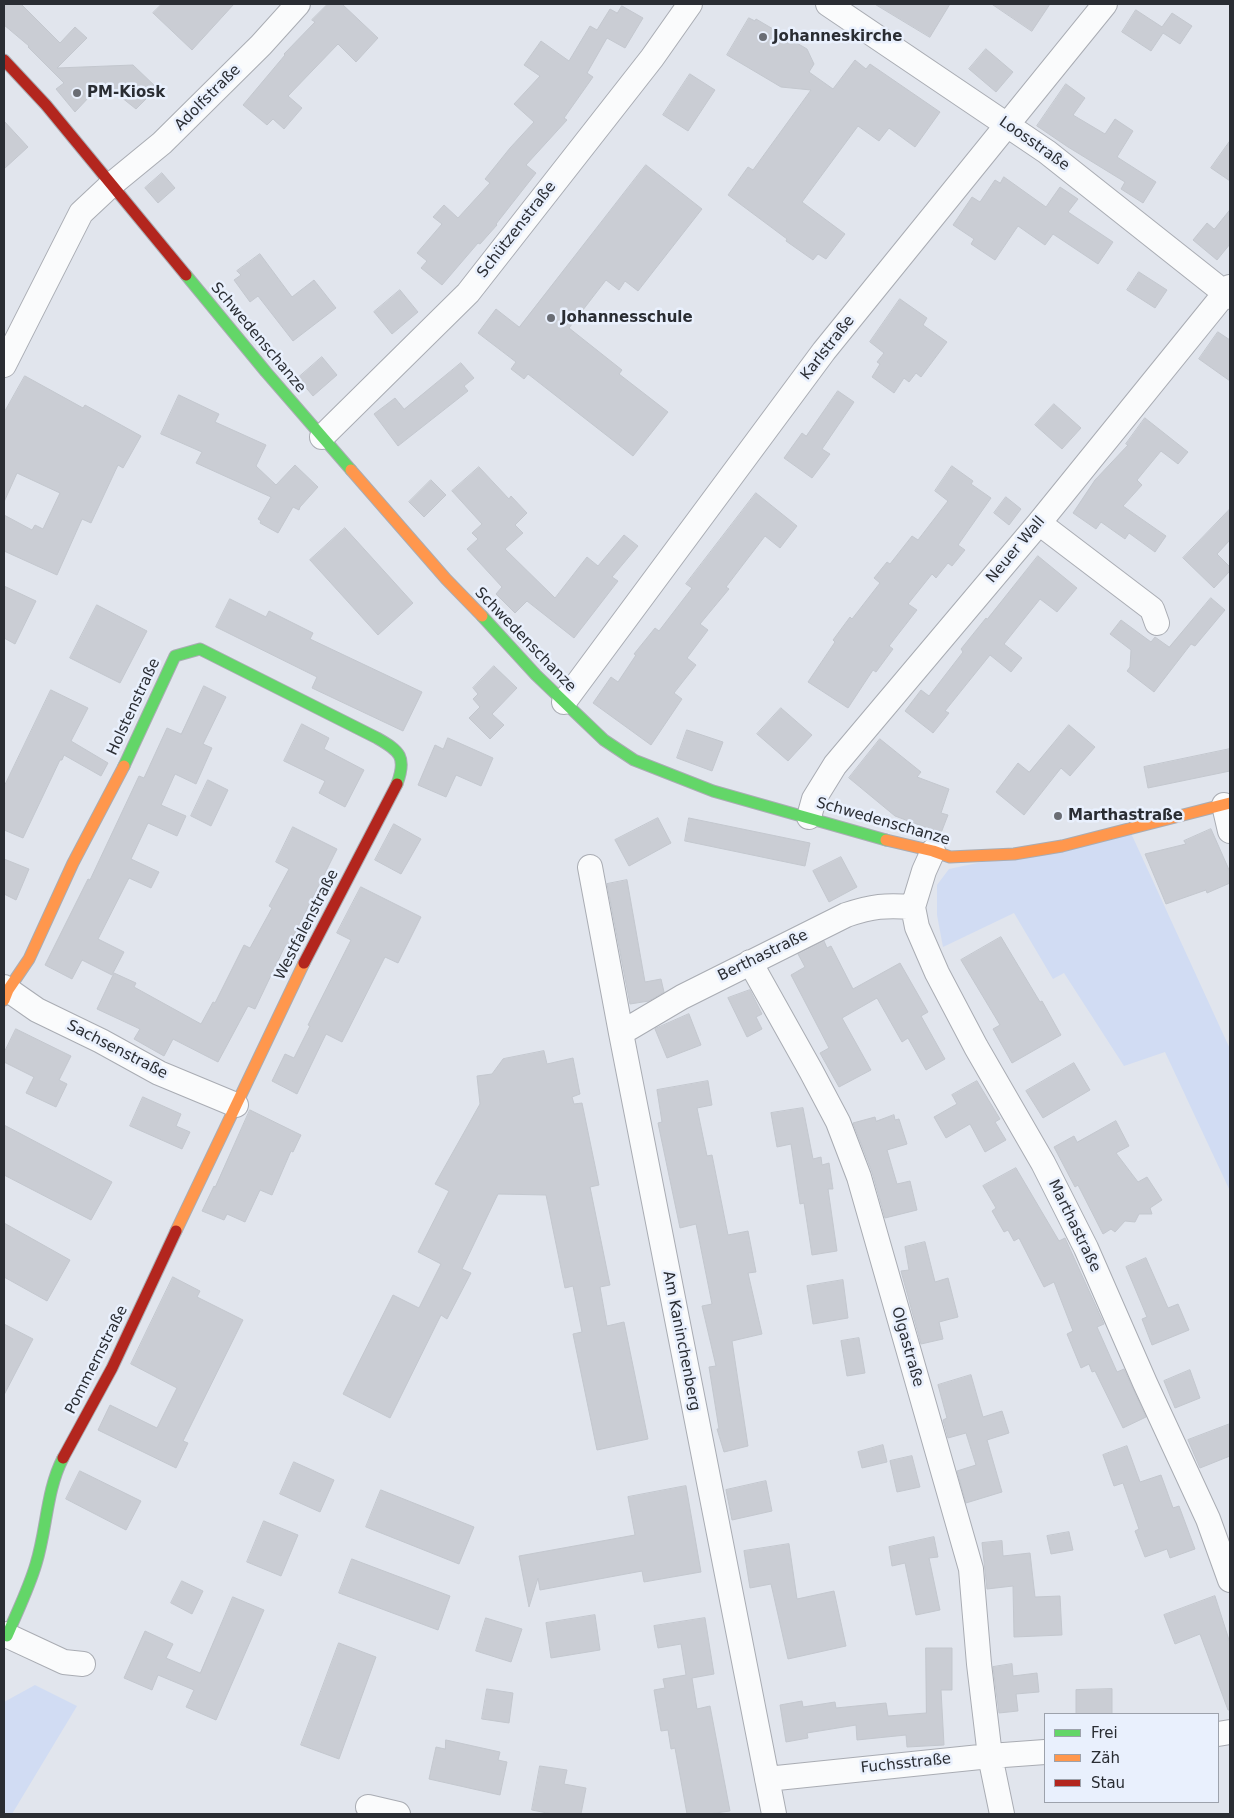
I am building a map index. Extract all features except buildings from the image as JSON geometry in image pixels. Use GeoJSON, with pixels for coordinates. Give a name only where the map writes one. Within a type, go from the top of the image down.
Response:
{"type":"FeatureCollection","features":[{"type":"Feature","properties":{"kind":"street","name":"Adolfstraße"},"geometry":{"type":"LineString","coordinates":[[4,365],[81,213],[112,184],[162,143],[261,45],[298,4]]}},
{"type":"Feature","properties":{"kind":"street","name":"Schützenstraße"},"geometry":{"type":"LineString","coordinates":[[322,437],[468,293],[652,58],[690,4]]}},
{"type":"Feature","properties":{"kind":"street","name":"Loosstraße"},"geometry":{"type":"LineString","coordinates":[[828,4],[1047,152],[1229,292]]}},
{"type":"Feature","properties":{"kind":"street","name":"Karlstraße"},"geometry":{"type":"LineString","coordinates":[[564,702],[824,351],[1105,4]]}},
{"type":"Feature","properties":{"kind":"street","name":"Schwedenschanze"},"geometry":{"type":"LineString","coordinates":[[4,60],[46,105],[266,372],[446,579],[532,671],[564,702],[604,740],[634,760],[713,791],[809,817],[872,838],[933,851],[950,858],[1014,854],[1062,846],[1227,804]]}},
{"type":"Feature","properties":{"kind":"street","name":"Neuer Wall"},"geometry":{"type":"LineString","coordinates":[[809,817],[814,800],[834,765],[1039,523],[1229,292]]}},
{"type":"Feature","properties":{"kind":"street"},"geometry":{"type":"LineString","coordinates":[[1039,523],[1152,609],[1157,623]]}},
{"type":"Feature","properties":{"kind":"street","name":"Holstenstraße"},"geometry":{"type":"LineString","coordinates":[[5,993],[29,959],[73,862],[135,744],[175,656],[200,650],[377,738],[396,750],[402,759]]}},
{"type":"Feature","properties":{"kind":"street","name":"Westfalenstraße"},"geometry":{"type":"LineString","coordinates":[[236,1105],[300,972],[396,786],[402,772],[402,759]]}},
{"type":"Feature","properties":{"kind":"street"},"geometry":{"type":"LineString","coordinates":[[1227,804],[1230,831]]}},
{"type":"Feature","properties":{"kind":"street"},"geometry":{"type":"LineString","coordinates":[[913,907],[924,871],[933,851]]}},
{"type":"Feature","properties":{"kind":"street","name":"Am Kaninchenberg"},"geometry":{"type":"LineString","coordinates":[[590,867],[774,1814]]}},
{"type":"Feature","properties":{"kind":"street","name":"Berthastraße"},"geometry":{"type":"LineString","coordinates":[[621,1032],[682,997],[846,916],[870,907],[913,907]]}},
{"type":"Feature","properties":{"kind":"street","name":"Marthastraße"},"geometry":{"type":"LineString","coordinates":[[913,907],[917,927],[937,973],[976,1048],[1043,1163],[1086,1248],[1208,1519],[1230,1580]]}},
{"type":"Feature","properties":{"kind":"street","name":"Olgastraße"},"geometry":{"type":"LineString","coordinates":[[750,962],[838,1122],[859,1177],[971,1569],[979,1664],[990,1756],[1002,1814]]}},
{"type":"Feature","properties":{"kind":"street","name":"Sachsenstraße"},"geometry":{"type":"LineString","coordinates":[[5,993],[101,1041],[159,1073],[236,1105]]}},
{"type":"Feature","properties":{"kind":"street","name":"Pommernstraße"},"geometry":{"type":"LineString","coordinates":[[6,1635],[36,1564],[49,1497],[58,1468],[112,1368],[236,1105]]}},
{"type":"Feature","properties":{"kind":"street"},"geometry":{"type":"LineString","coordinates":[[6,1635],[64,1662],[83,1664]]}},
{"type":"Feature","properties":{"kind":"street","name":"Fuchsstraße"},"geometry":{"type":"LineString","coordinates":[[767,1779],[1044,1752]]}},
{"type":"Feature","properties":{"kind":"street"},"geometry":{"type":"LineString","coordinates":[[368,1808],[398,1814]]}},
{"type":"Feature","properties":{"kind":"shaded area"},"geometry":{"type":"Polygon","coordinates":[[[1130,831],[1230,1049],[1230,1191],[1165,1052],[1124,1066],[1064,973],[1053,979],[1014,913],[943,947],[937,915],[937,885],[949,869],[1130,831]]]}},
{"type":"Feature","properties":{"kind":"shaded area"},"geometry":{"type":"Polygon","coordinates":[[[35,1685],[77,1706],[12,1814],[4,1814],[4,1702],[35,1685]]]}},
{"type":"Feature","properties":{"kind":"traffic: fast"},"geometry":{"type":"LineString","coordinates":[[186,275],[266,372],[351,470]]}},
{"type":"Feature","properties":{"kind":"traffic: fast"},"geometry":{"type":"LineString","coordinates":[[482,616],[536,675],[604,740],[634,760],[713,791],[886,840]]}},
{"type":"Feature","properties":{"kind":"traffic: fast"},"geometry":{"type":"LineString","coordinates":[[124,766],[175,656],[200,649],[377,738],[391,747],[396,751],[401,761],[397,784]]}},
{"type":"Feature","properties":{"kind":"traffic: fast"},"geometry":{"type":"LineString","coordinates":[[7,1636],[36,1564],[53,1484],[63,1458]]}},
{"type":"Feature","properties":{"kind":"traffic: slow"},"geometry":{"type":"LineString","coordinates":[[351,470],[446,579],[482,616]]}},
{"type":"Feature","properties":{"kind":"traffic: slow"},"geometry":{"type":"LineString","coordinates":[[4,1000],[8,990],[29,959],[73,863],[124,766]]}},
{"type":"Feature","properties":{"kind":"traffic: slow"},"geometry":{"type":"LineString","coordinates":[[886,840],[950,857],[1014,854],[1062,846],[1230,803]]}},
{"type":"Feature","properties":{"kind":"traffic: slow"},"geometry":{"type":"LineString","coordinates":[[176,1231],[304,963]]}},
{"type":"Feature","properties":{"kind":"traffic: jam"},"geometry":{"type":"LineString","coordinates":[[4,60],[46,105],[186,275]]}},
{"type":"Feature","properties":{"kind":"traffic: jam"},"geometry":{"type":"LineString","coordinates":[[304,963],[397,784]]}},
{"type":"Feature","properties":{"kind":"traffic: jam"},"geometry":{"type":"LineString","coordinates":[[63,1458],[112,1368],[176,1231]]}},
{"type":"Feature","properties":{"kind":"place","name":"Johanneskirche"},"geometry":{"type":"Point","coordinates":[763,37]}},
{"type":"Feature","properties":{"kind":"place","name":"PM-Kiosk"},"geometry":{"type":"Point","coordinates":[77,93]}},
{"type":"Feature","properties":{"kind":"place","name":"Johannesschule"},"geometry":{"type":"Point","coordinates":[551,318]}},
{"type":"Feature","properties":{"kind":"place","name":"Marthastraße"},"geometry":{"type":"Point","coordinates":[1058,816]}}]}
